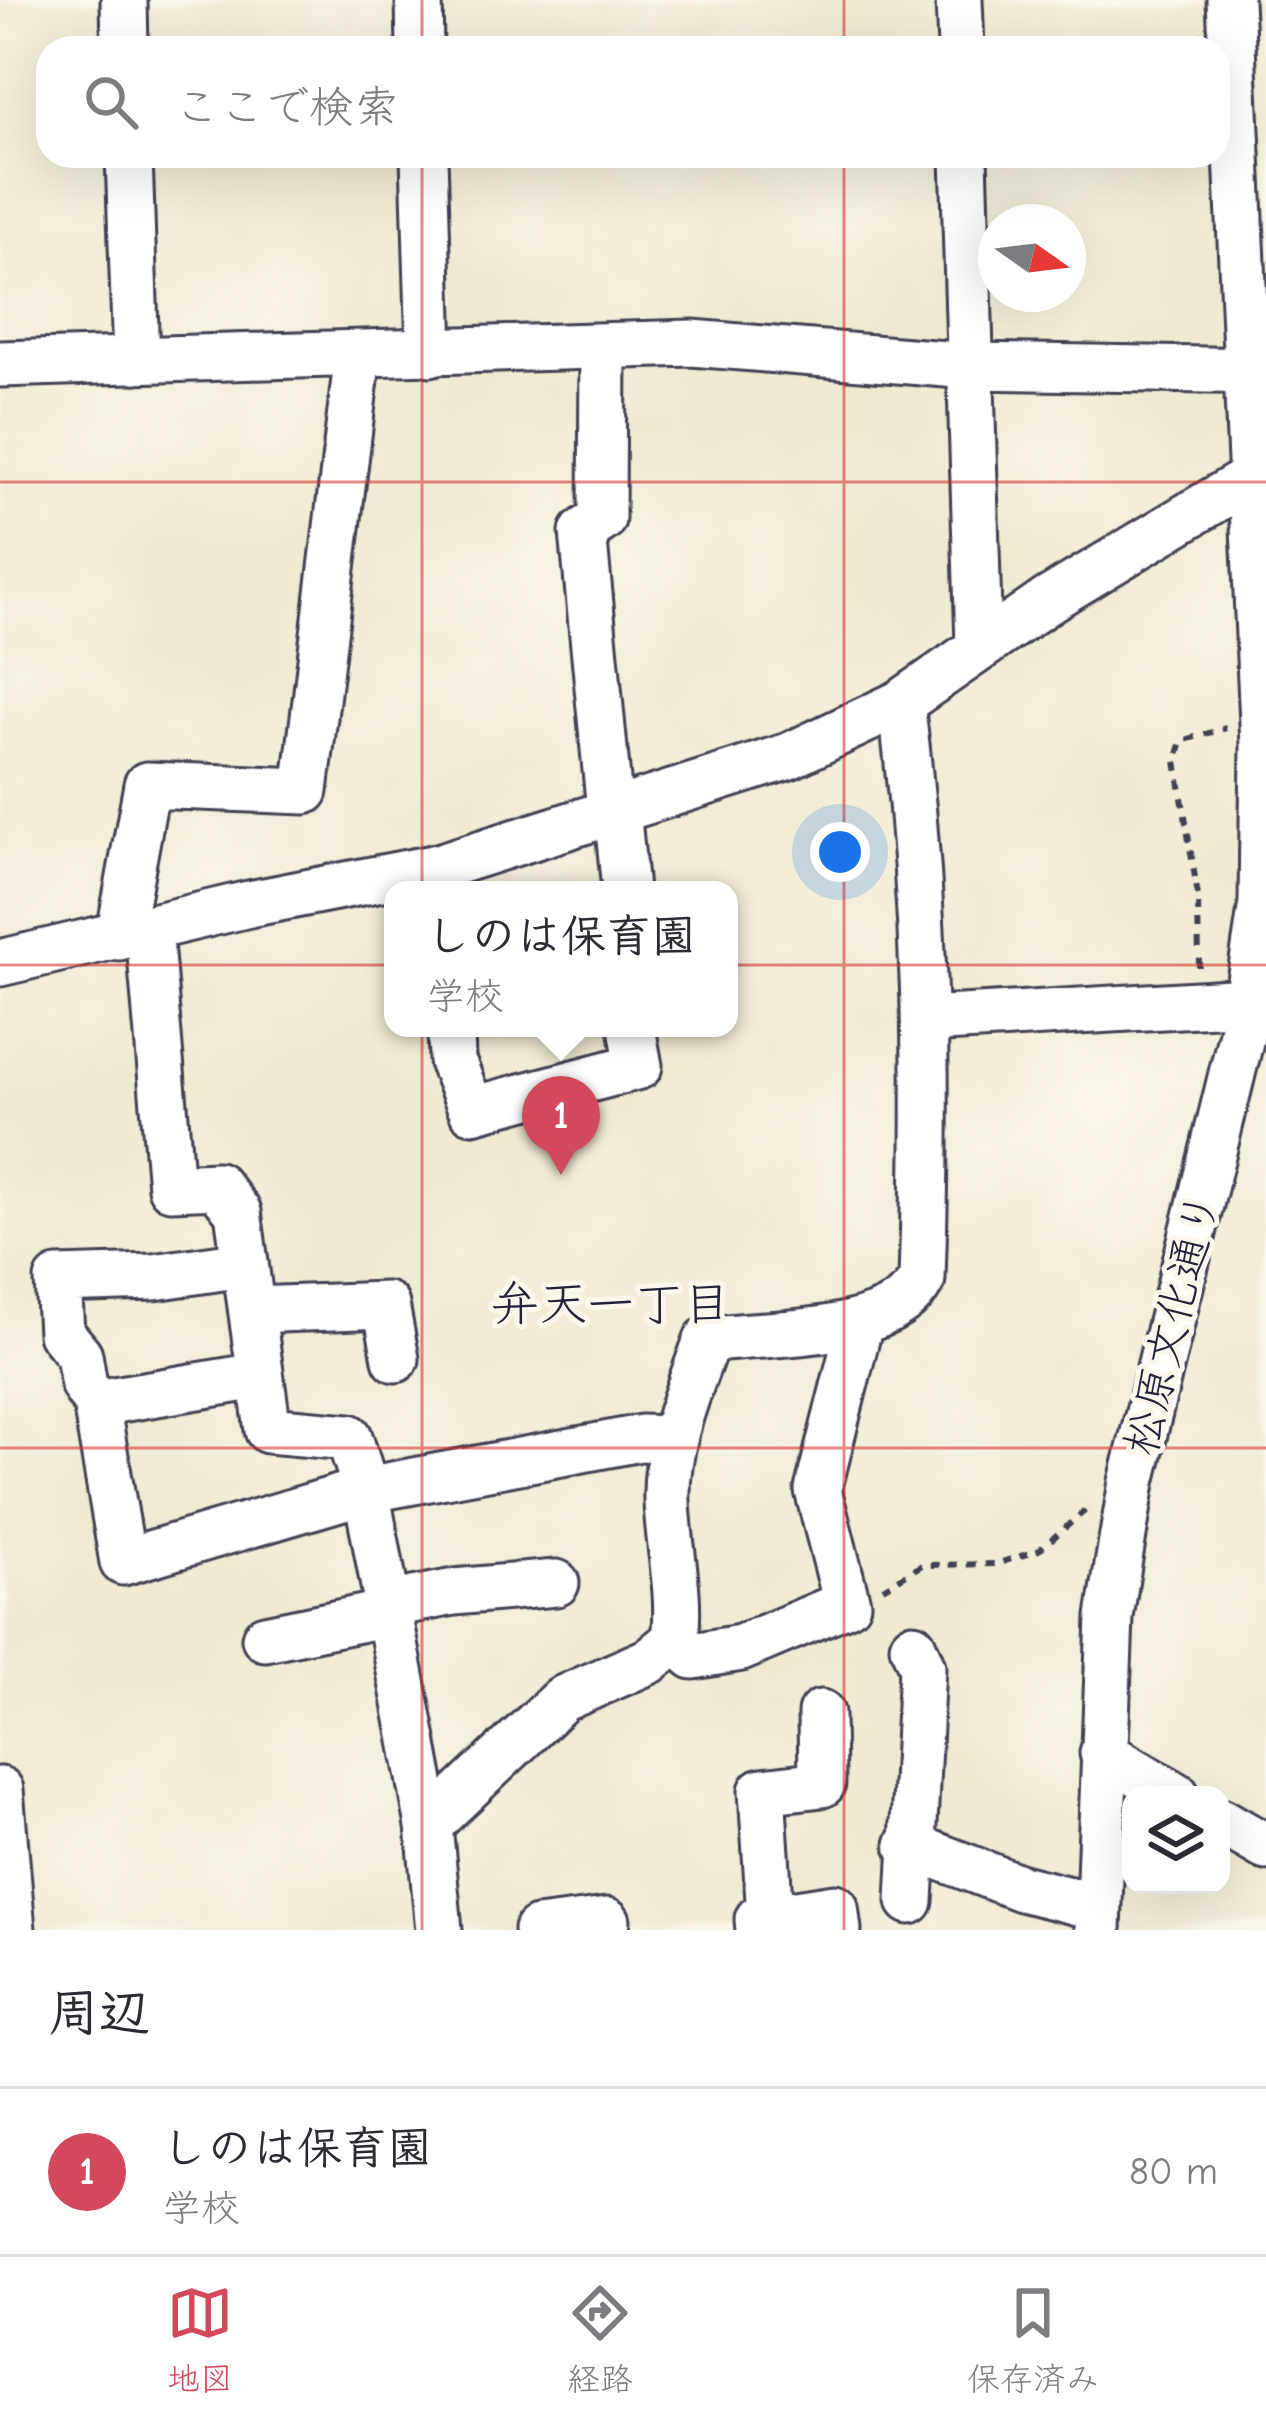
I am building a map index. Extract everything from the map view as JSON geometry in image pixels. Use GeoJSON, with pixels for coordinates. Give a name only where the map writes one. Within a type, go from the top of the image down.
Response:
{"type":"FeatureCollection","features":[{"type":"Feature","properties":{"kind":"street"},"geometry":{"type":"LineString","coordinates":[[124,0],[125,36]]}},
{"type":"Feature","properties":{"kind":"street"},"geometry":{"type":"LineString","coordinates":[[419,0],[420,36]]}},
{"type":"Feature","properties":{"kind":"street"},"geometry":{"type":"LineString","coordinates":[[959,0],[960,36]]}},
{"type":"Feature","properties":{"kind":"street","name":"松原文化通り"},"geometry":{"type":"LineString","coordinates":[[1229,36],[1230,0]]}},
{"type":"Feature","properties":{"kind":"street","name":"松原文化通り"},"geometry":{"type":"LineString","coordinates":[[1098,1919],[1110,1616],[1132,1482],[1248,1001],[1262,903],[1266,820],[1257,372],[1230,143]]}},
{"type":"Feature","properties":{"kind":"street"},"geometry":{"type":"LineString","coordinates":[[129,168],[136,360]]}},
{"type":"Feature","properties":{"kind":"street"},"geometry":{"type":"LineString","coordinates":[[424,168],[430,353]]}},
{"type":"Feature","properties":{"kind":"street"},"geometry":{"type":"LineString","coordinates":[[964,168],[979,646]]}},
{"type":"Feature","properties":{"kind":"street"},"geometry":{"type":"LineString","coordinates":[[0,364],[692,343],[970,366],[1257,372]]}},
{"type":"Feature","properties":{"kind":"street"},"geometry":{"type":"LineString","coordinates":[[603,346],[602,518],[583,532],[624,881]]}},
{"type":"Feature","properties":{"kind":"street"},"geometry":{"type":"LineString","coordinates":[[358,354],[305,791],[147,785],[134,934],[171,1187],[217,1185],[238,1212],[268,1430],[350,1437],[366,1490],[430,1826],[439,1930]]}},
{"type":"Feature","properties":{"kind":"street"},"geometry":{"type":"LineString","coordinates":[[440,879],[614,810],[789,756],[902,703],[979,646],[1259,472]]}},
{"type":"Feature","properties":{"kind":"street"},"geometry":{"type":"LineString","coordinates":[[430,1826],[562,1699],[649,1661],[675,1640],[680,1607],[667,1501],[674,1439],[707,1340],[860,1323],[911,1300],[922,1279],[927,1020],[921,861],[902,703]]}},
{"type":"Feature","properties":{"kind":"street"},"geometry":{"type":"LineString","coordinates":[[0,963],[249,904],[384,886]]}},
{"type":"Feature","properties":{"kind":"street"},"geometry":{"type":"LineString","coordinates":[[927,1020],[1248,1001]]}},
{"type":"Feature","properties":{"kind":"street"},"geometry":{"type":"LineString","coordinates":[[451,1037],[452,1060],[472,1110],[639,1066],[634,1037]]}},
{"type":"Feature","properties":{"kind":"street"},"geometry":{"type":"LineString","coordinates":[[243,1264],[154,1277],[58,1280],[61,1334],[80,1355],[84,1385],[96,1403],[123,1562],[366,1490],[641,1438],[674,1439]]}},
{"type":"Feature","properties":{"kind":"street"},"geometry":{"type":"LineString","coordinates":[[252,1310],[386,1305],[396,1359]]}},
{"type":"Feature","properties":{"kind":"street"},"geometry":{"type":"LineString","coordinates":[[675,1640],[693,1656],[742,1648],[847,1603],[818,1490],[860,1323]]}},
{"type":"Feature","properties":{"kind":"street"},"geometry":{"type":"LineString","coordinates":[[96,1403],[258,1376]]}},
{"type":"Feature","properties":{"kind":"street"},"geometry":{"type":"LineString","coordinates":[[266,1638],[387,1609],[556,1583]]}},
{"type":"Feature","properties":{"kind":"street"},"geometry":{"type":"LineString","coordinates":[[910,1901],[914,1865],[909,1845],[922,1667],[914,1646]]}},
{"type":"Feature","properties":{"kind":"street"},"geometry":{"type":"LineString","coordinates":[[820,1713],[822,1784],[762,1792],[765,1923],[835,1906],[838,1930]]}},
{"type":"Feature","properties":{"kind":"street"},"geometry":{"type":"LineString","coordinates":[[1103,1753],[1160,1786]]}},
{"type":"Feature","properties":{"kind":"street"},"geometry":{"type":"LineString","coordinates":[[0,1790],[12,1930]]}},
{"type":"Feature","properties":{"kind":"street"},"geometry":{"type":"LineString","coordinates":[[1230,1826],[1266,1847]]}},
{"type":"Feature","properties":{"kind":"street"},"geometry":{"type":"LineString","coordinates":[[909,1845],[1098,1919]]}},
{"type":"Feature","properties":{"kind":"street"},"geometry":{"type":"LineString","coordinates":[[537,1930],[607,1921]]}},
{"type":"Feature","properties":{"kind":"path"},"geometry":{"type":"LineString","coordinates":[[1198,1003],[1198,896],[1176,761],[1182,741],[1241,724]]}},
{"type":"Feature","properties":{"kind":"path"},"geometry":{"type":"LineString","coordinates":[[847,1603],[922,1565],[997,1564],[1039,1550],[1097,1501],[1132,1482]]}},
{"type":"Feature","properties":{"kind":"place","name":"しのは保育園"},"geometry":{"type":"Point","coordinates":[561,1175]}},
{"type":"Feature","properties":{"kind":"district","name":"弁天一丁目"},"geometry":{"type":"Point","coordinates":[611,1303]}}]}
